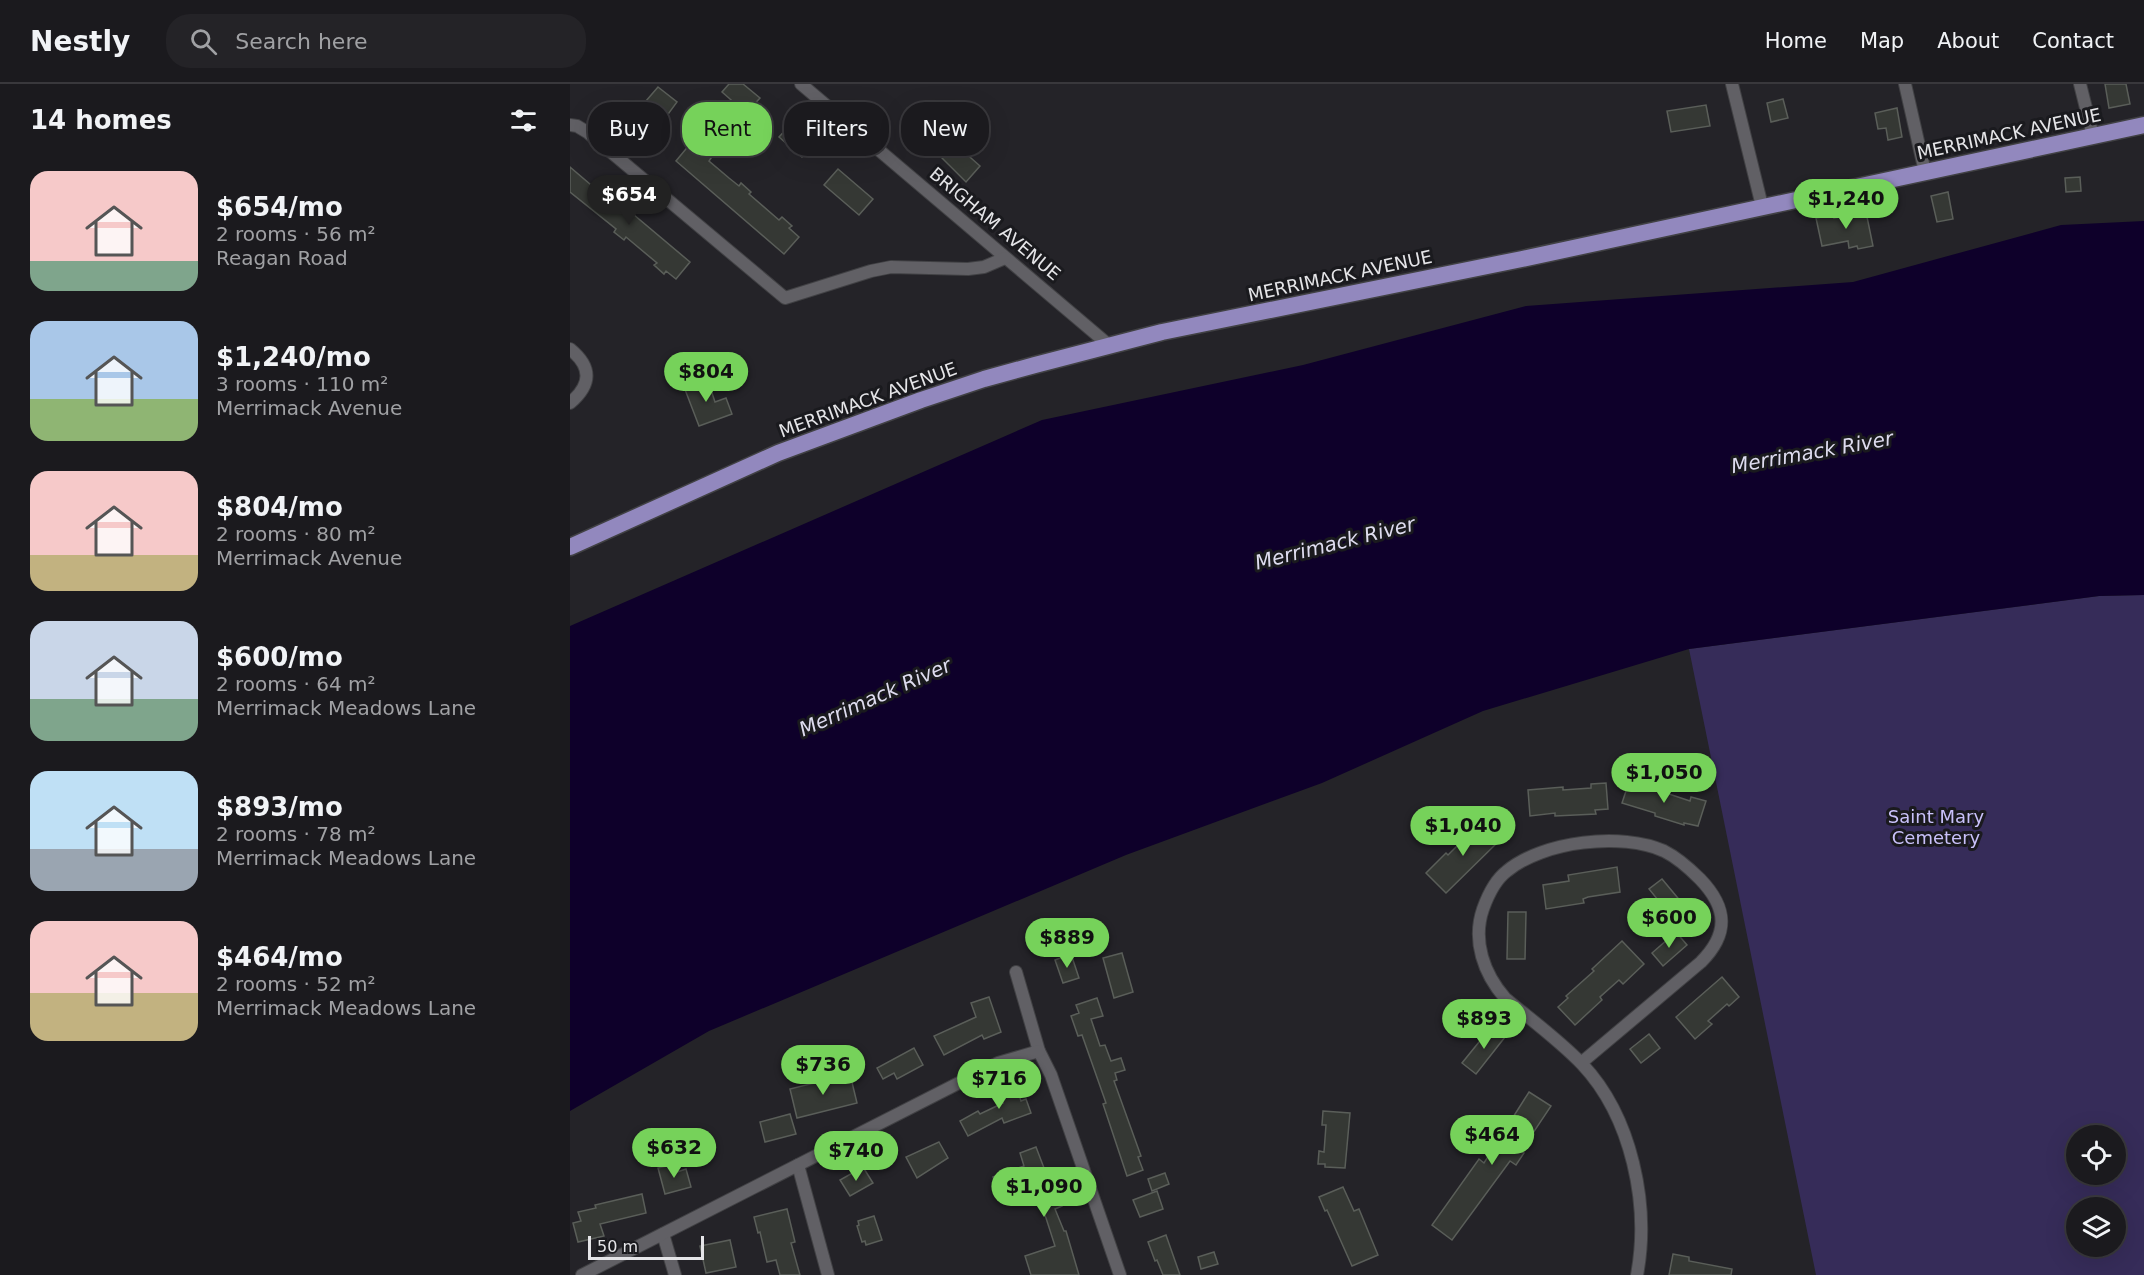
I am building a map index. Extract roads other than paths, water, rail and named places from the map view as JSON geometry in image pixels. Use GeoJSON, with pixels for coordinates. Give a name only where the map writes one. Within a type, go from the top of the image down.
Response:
{"type":"FeatureCollection","features":[{"type":"Feature","properties":{"kind":"main road","name":"MERRIMACK AVENUE"},"geometry":{"type":"LineString","coordinates":[[570,547],[778,453],[853,424],[984,379],[1162,332],[1522,258],[2144,125]]}},
{"type":"Feature","properties":{"kind":"street","name":"BRIGHAM AVENUE"},"geometry":{"type":"LineString","coordinates":[[801,84],[1110,346]]}},
{"type":"Feature","properties":{"kind":"street"},"geometry":{"type":"LineString","coordinates":[[1732,84],[1762,206]]}},
{"type":"Feature","properties":{"kind":"street"},"geometry":{"type":"LineString","coordinates":[[1905,84],[1925,172]]}},
{"type":"Feature","properties":{"kind":"street"},"geometry":{"type":"LineString","coordinates":[[2080,84],[2093,136]]}},
{"type":"Feature","properties":{"kind":"street"},"geometry":{"type":"LineString","coordinates":[[571,125],[587,132],[785,298],[891,267],[968,269],[984,267],[1005,258]]}},
{"type":"Feature","properties":{"kind":"street"},"geometry":{"type":"LineString","coordinates":[[570,349],[585,365],[588,377],[583,389],[570,403]]}},
{"type":"Feature","properties":{"kind":"street"},"geometry":{"type":"LineString","coordinates":[[1581,1063],[1701,962],[1713,950],[1720,934],[1722,918],[1717,900],[1693,871],[1664,851],[1630,842],[1610,841],[1562,847],[1538,853],[1505,872],[1486,899],[1482,914],[1480,949],[1485,967],[1495,987],[1581,1063],[1596,1080],[1608,1099],[1630,1151],[1637,1177],[1641,1235],[1637,1275]]}},
{"type":"Feature","properties":{"kind":"street"},"geometry":{"type":"LineString","coordinates":[[1016,972],[1039,1051],[1051,1076],[1120,1275]]}},
{"type":"Feature","properties":{"kind":"street"},"geometry":{"type":"LineString","coordinates":[[582,1275],[998,1063],[1039,1051]]}},
{"type":"Feature","properties":{"kind":"street"},"geometry":{"type":"LineString","coordinates":[[798,1165],[828,1275]]}},
{"type":"Feature","properties":{"kind":"street"},"geometry":{"type":"LineString","coordinates":[[663,1234],[675,1275]]}},
{"type":"Feature","properties":{"kind":"water","name":"Merrimack River"},"geometry":{"type":"Polygon","coordinates":[[[2144,221],[2144,595],[2099,596],[1689,649],[1483,711],[1322,783],[1126,855],[709,1031],[570,1111],[570,626],[1042,420],[1303,365],[1526,306],[1853,282],[2061,225],[2144,221]]]}},
{"type":"Feature","properties":{"kind":"park label","name":"Saint Mary Cemetery"},"geometry":{"type":"Point","coordinates":[1936,827]}}]}
